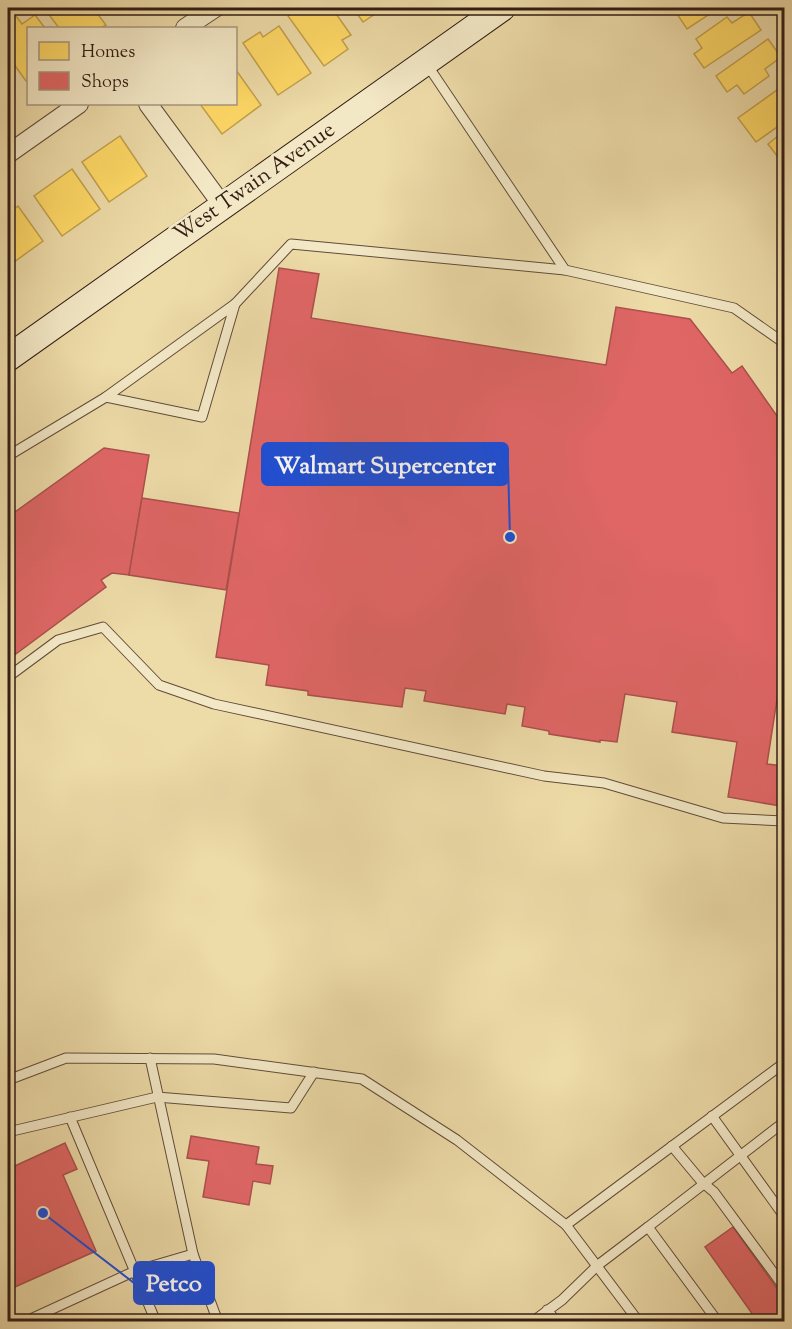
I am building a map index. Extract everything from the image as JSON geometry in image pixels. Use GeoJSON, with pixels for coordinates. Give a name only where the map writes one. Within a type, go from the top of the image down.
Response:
{"type":"FeatureCollection","features":[{"type":"Feature","properties":{"kind":"street"},"geometry":{"type":"LineString","coordinates":[[186,27],[215,8]]}},
{"type":"Feature","properties":{"kind":"street","name":"West Twain Avenue"},"geometry":{"type":"LineString","coordinates":[[8,358],[502,8]]}},
{"type":"Feature","properties":{"kind":"street"},"geometry":{"type":"LineString","coordinates":[[8,154],[78,105]]}},
{"type":"Feature","properties":{"kind":"street"},"geometry":{"type":"LineString","coordinates":[[149,105],[223,206]]}},
{"type":"Feature","properties":{"kind":"lane"},"geometry":{"type":"LineString","coordinates":[[425,61],[565,270]]}},
{"type":"Feature","properties":{"kind":"lane"},"geometry":{"type":"LineString","coordinates":[[8,456],[106,397],[235,304],[291,244],[565,270],[734,308],[784,343]]}},
{"type":"Feature","properties":{"kind":"lane"},"geometry":{"type":"LineString","coordinates":[[106,397],[202,417],[235,304]]}},
{"type":"Feature","properties":{"kind":"lane"},"geometry":{"type":"LineString","coordinates":[[8,677],[58,640],[103,627],[159,685],[214,704],[544,776],[604,783],[723,818],[784,821]]}},
{"type":"Feature","properties":{"kind":"lane"},"geometry":{"type":"LineString","coordinates":[[8,1080],[66,1058],[214,1059],[362,1078],[457,1140],[566,1225],[639,1322]]}},
{"type":"Feature","properties":{"kind":"lane"},"geometry":{"type":"LineString","coordinates":[[150,1058],[193,1254],[218,1322]]}},
{"type":"Feature","properties":{"kind":"lane"},"geometry":{"type":"LineString","coordinates":[[566,1225],[784,1063]]}},
{"type":"Feature","properties":{"kind":"lane"},"geometry":{"type":"LineString","coordinates":[[8,1132],[157,1097],[291,1108],[314,1072]]}},
{"type":"Feature","properties":{"kind":"lane"},"geometry":{"type":"LineString","coordinates":[[712,1116],[784,1216]]}},
{"type":"Feature","properties":{"kind":"lane"},"geometry":{"type":"LineString","coordinates":[[70,1117],[156,1322]]}},
{"type":"Feature","properties":{"kind":"lane"},"geometry":{"type":"LineString","coordinates":[[532,1322],[598,1265],[702,1182],[784,1122]]}},
{"type":"Feature","properties":{"kind":"lane"},"geometry":{"type":"LineString","coordinates":[[672,1146],[702,1182],[714,1192],[784,1287]]}},
{"type":"Feature","properties":{"kind":"lane"},"geometry":{"type":"LineString","coordinates":[[648,1227],[718,1322]]}},
{"type":"Feature","properties":{"kind":"lane"},"geometry":{"type":"LineString","coordinates":[[24,1322],[135,1271],[193,1254]]}},
{"type":"Feature","properties":{"kind":"lane"},"geometry":{"type":"LineString","coordinates":[[548,1310],[556,1322]]}},
{"type":"Feature","properties":{"kind":"building: Homes"},"geometry":{"type":"Polygon","coordinates":[[[44,8],[93,8],[106,25],[103,27],[58,27],[44,8]]]}},
{"type":"Feature","properties":{"kind":"building: Homes"},"geometry":{"type":"Polygon","coordinates":[[[300,8],[332,8],[351,35],[342,40],[348,49],[324,66],[288,16],[300,8]]]}},
{"type":"Feature","properties":{"kind":"building: Homes"},"geometry":{"type":"Polygon","coordinates":[[[353,8],[384,8],[363,22],[353,8]]]}},
{"type":"Feature","properties":{"kind":"building: Homes"},"geometry":{"type":"Polygon","coordinates":[[[673,8],[719,8],[687,29],[673,8]]]}},
{"type":"Feature","properties":{"kind":"building: Homes"},"geometry":{"type":"Polygon","coordinates":[[[749,12],[761,30],[704,68],[694,54],[702,48],[696,39],[727,17],[732,23],[749,12]]]}},
{"type":"Feature","properties":{"kind":"building: Homes"},"geometry":{"type":"Polygon","coordinates":[[[35,15],[44,27],[27,27],[26,81],[8,56],[8,22],[16,16],[22,24],[35,15]]]}},
{"type":"Feature","properties":{"kind":"building: Homes"},"geometry":{"type":"Polygon","coordinates":[[[279,26],[311,73],[278,95],[243,43],[260,32],[263,37],[279,26]]]}},
{"type":"Feature","properties":{"kind":"building: Homes"},"geometry":{"type":"Polygon","coordinates":[[[768,39],[781,57],[765,69],[769,76],[744,94],[737,85],[727,92],[716,76],[768,39]]]}},
{"type":"Feature","properties":{"kind":"building: Homes"},"geometry":{"type":"Polygon","coordinates":[[[237,71],[261,105],[222,134],[201,105],[237,105],[237,71]]]}},
{"type":"Feature","properties":{"kind":"building: Homes"},"geometry":{"type":"Polygon","coordinates":[[[784,85],[784,122],[756,142],[738,118],[784,85]]]}},
{"type":"Feature","properties":{"kind":"building: Homes"},"geometry":{"type":"Polygon","coordinates":[[[784,131],[784,165],[768,144],[784,131]]]}},
{"type":"Feature","properties":{"kind":"building: Homes"},"geometry":{"type":"Polygon","coordinates":[[[120,136],[147,176],[109,202],[82,162],[120,136]]]}},
{"type":"Feature","properties":{"kind":"building: Homes"},"geometry":{"type":"Polygon","coordinates":[[[72,169],[100,209],[62,236],[34,196],[72,169]]]}},
{"type":"Feature","properties":{"kind":"building: Homes"},"geometry":{"type":"Polygon","coordinates":[[[18,206],[43,241],[10,265],[8,261],[8,214],[18,206]]]}},
{"type":"Feature","properties":{"kind":"building: Shops"},"geometry":{"type":"Polygon","coordinates":[[[279,268],[319,274],[311,318],[606,365],[616,307],[690,319],[732,373],[742,366],[784,426],[782,579],[784,580],[784,654],[767,764],[784,766],[784,803],[781,802],[780,806],[728,797],[737,742],[672,732],[677,702],[625,694],[617,742],[600,740],[600,742],[549,734],[549,731],[522,726],[525,707],[507,704],[505,714],[424,701],[426,691],[405,688],[402,707],[308,695],[308,691],[266,685],[269,665],[216,657],[279,268]]]}},
{"type":"Feature","properties":{"kind":"building: Shops"},"geometry":{"type":"Polygon","coordinates":[[[104,448],[149,455],[129,575],[112,573],[101,580],[106,587],[9,659],[8,517],[104,448]]]}},
{"type":"Feature","properties":{"kind":"building: Shops"},"geometry":{"type":"Polygon","coordinates":[[[142,498],[239,513],[226,590],[129,575],[142,498]]]}},
{"type":"Feature","properties":{"kind":"building: Shops"},"geometry":{"type":"Polygon","coordinates":[[[191,1136],[259,1147],[256,1164],[273,1166],[270,1184],[253,1181],[249,1205],[203,1197],[209,1161],[187,1158],[191,1136]]]}},
{"type":"Feature","properties":{"kind":"building: Shops"},"geometry":{"type":"Polygon","coordinates":[[[65,1143],[77,1169],[63,1175],[96,1251],[8,1290],[8,1169],[65,1143]]]}},
{"type":"Feature","properties":{"kind":"building: Shops"},"geometry":{"type":"Polygon","coordinates":[[[733,1227],[784,1298],[784,1315],[776,1322],[758,1322],[705,1247],[733,1227]]]}},
{"type":"Feature","properties":{"kind":"place","name":"Walmart Supercenter"},"geometry":{"type":"Point","coordinates":[510,537]}},
{"type":"Feature","properties":{"kind":"place","name":"Petco"},"geometry":{"type":"Point","coordinates":[43,1213]}}]}
